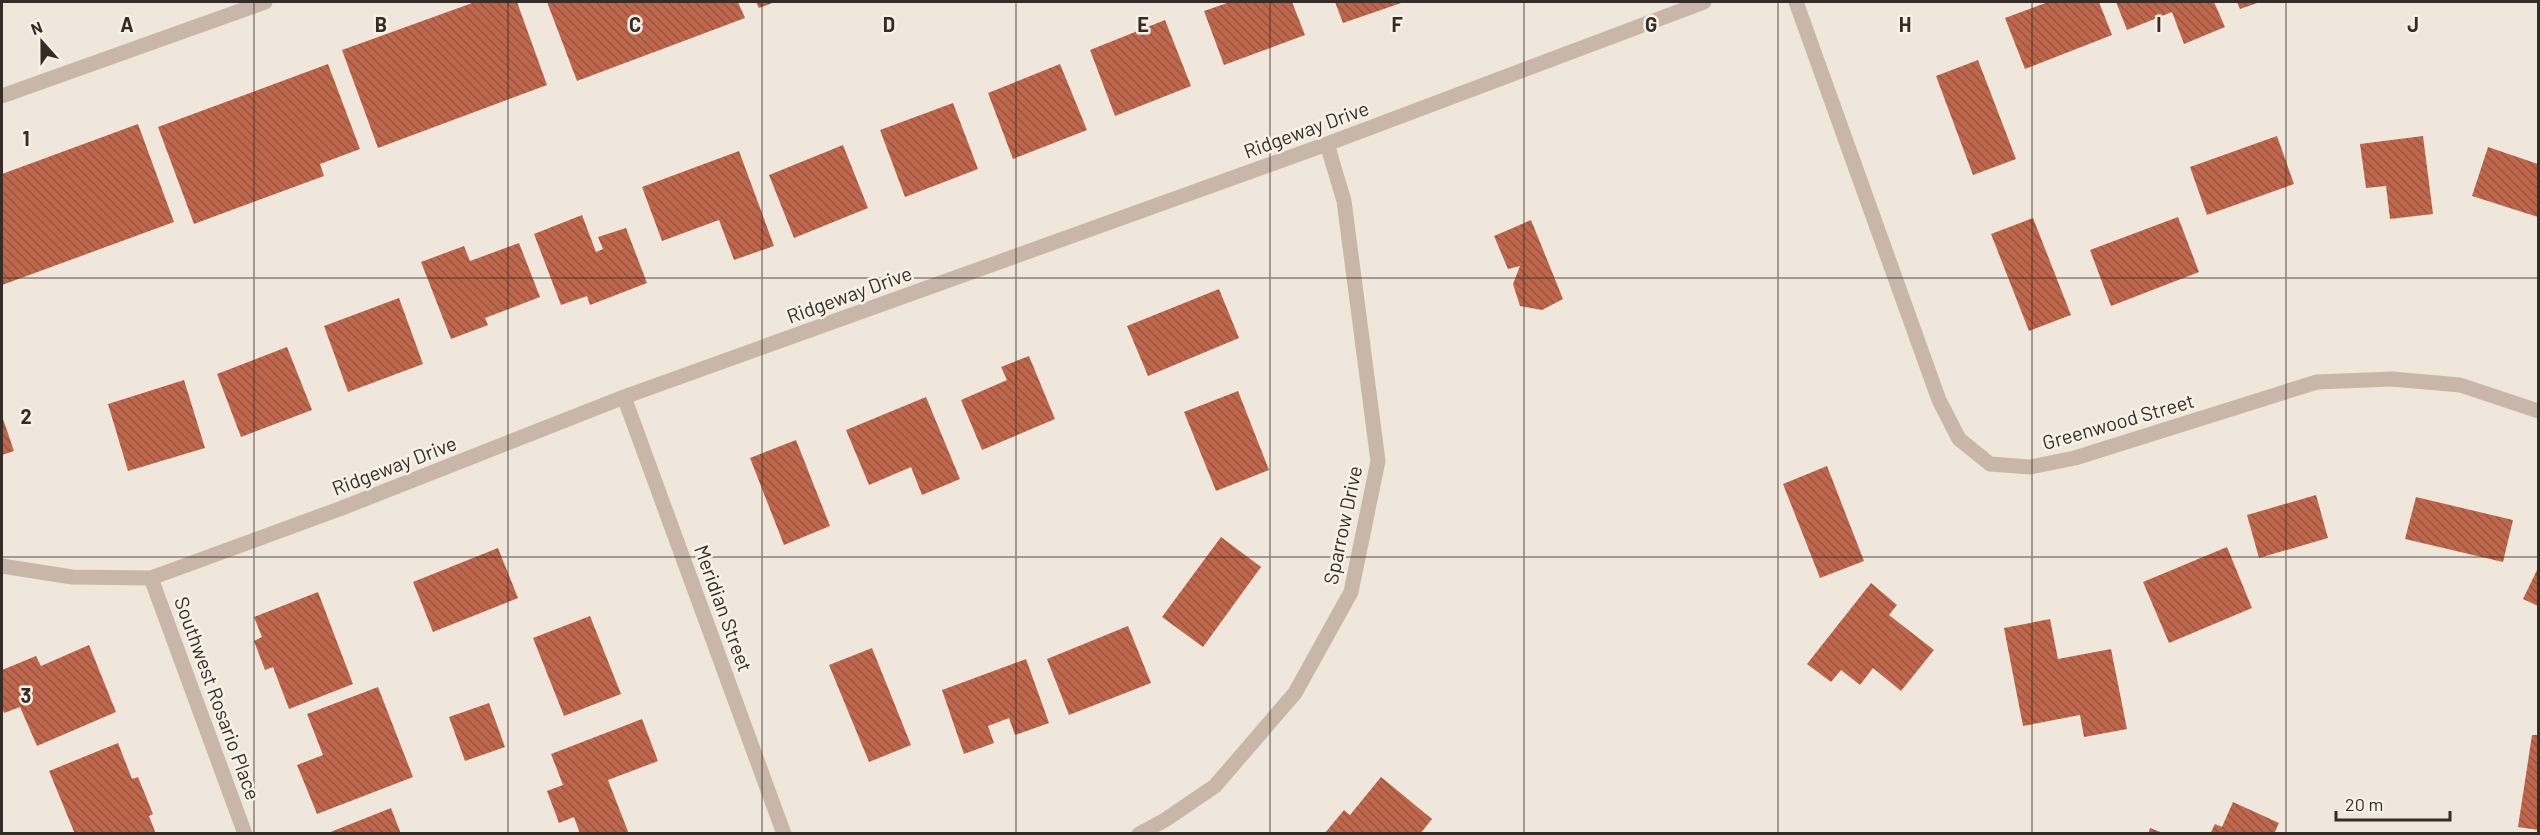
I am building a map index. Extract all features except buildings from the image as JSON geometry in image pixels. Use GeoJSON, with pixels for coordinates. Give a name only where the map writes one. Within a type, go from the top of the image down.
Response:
{"type":"FeatureCollection","features":[{"type":"Feature","properties":{"kind":"street"},"geometry":{"type":"LineString","coordinates":[[2,96],[247,5],[265,2]]}},
{"type":"Feature","properties":{"kind":"street","name":"Ridgeway Drive"},"geometry":{"type":"LineString","coordinates":[[2,566],[72,578],[151,578],[342,508],[624,397],[1327,144],[1704,2]]}},
{"type":"Feature","properties":{"kind":"street","name":"Greenwood Street"},"geometry":{"type":"LineString","coordinates":[[1796,2],[1939,400],[1959,439],[1990,465],[2030,467],[2075,458],[2317,382],[2392,379],[2460,385],[2538,411]]}},
{"type":"Feature","properties":{"kind":"street","name":"Sparrow Drive"},"geometry":{"type":"LineString","coordinates":[[1139,834],[1166,820],[1215,786],[1295,693],[1351,592],[1378,461],[1344,201],[1327,144]]}},
{"type":"Feature","properties":{"kind":"street","name":"Meridian Street"},"geometry":{"type":"LineString","coordinates":[[624,397],[784,834]]}},
{"type":"Feature","properties":{"kind":"street","name":"Southwest Rosario Place"},"geometry":{"type":"LineString","coordinates":[[151,578],[245,834]]}}]}
